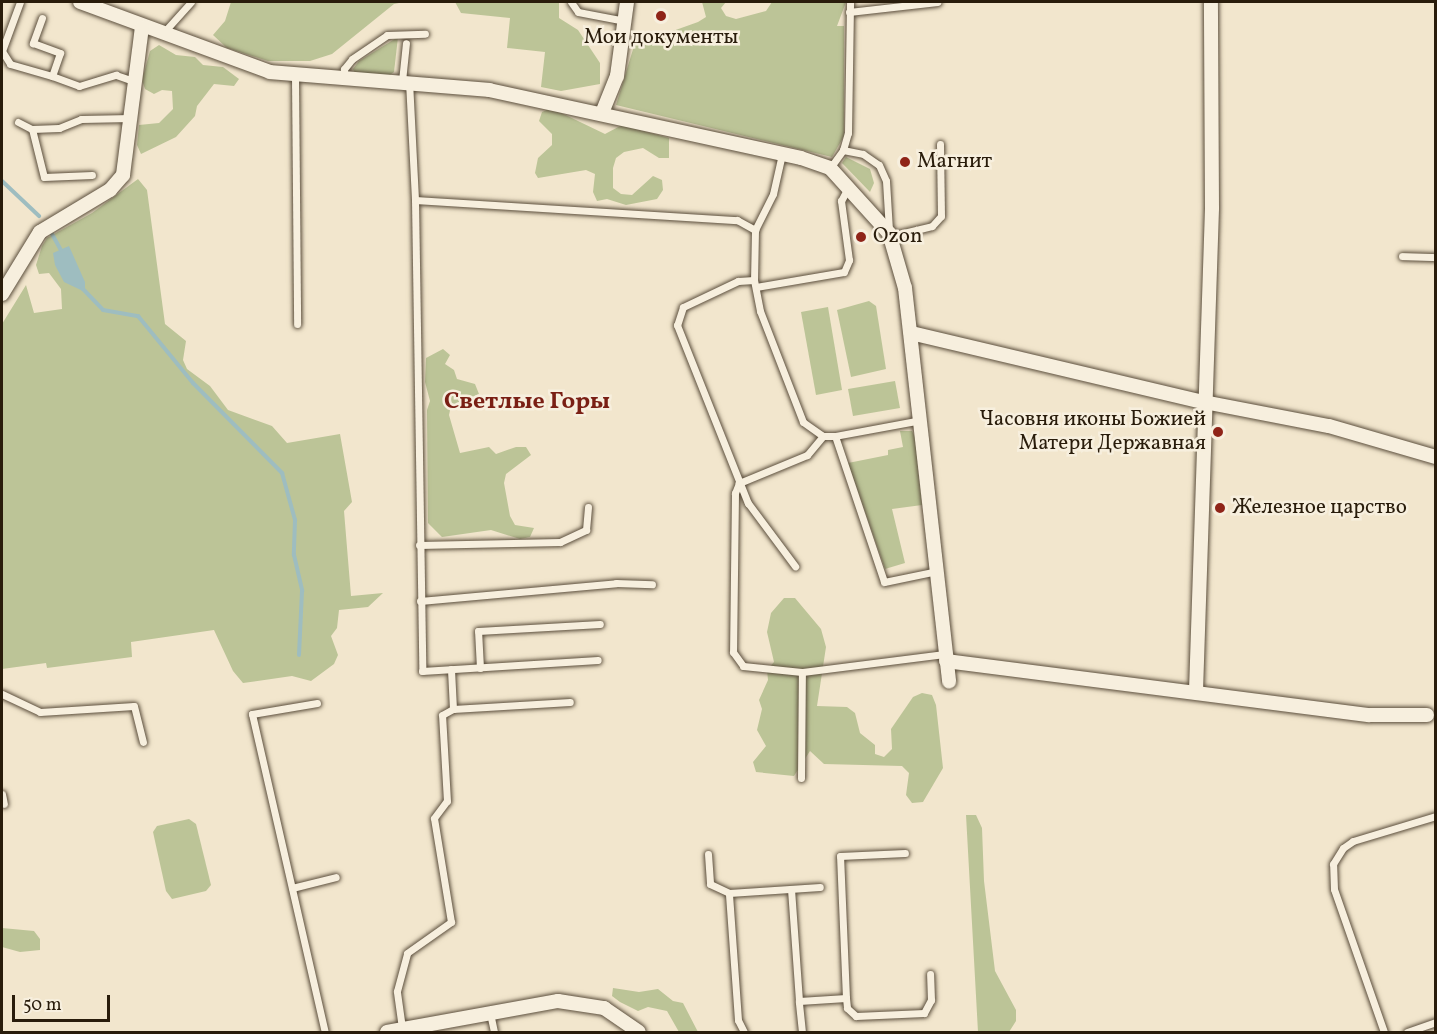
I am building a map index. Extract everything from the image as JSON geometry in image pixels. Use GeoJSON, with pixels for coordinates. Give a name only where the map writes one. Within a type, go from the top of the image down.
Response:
{"type":"FeatureCollection","features":[{"type":"Feature","properties":{"kind":"street"},"geometry":{"type":"LineString","coordinates":[[80,2],[142,27],[295,77],[405,81],[489,90],[782,154],[830,168],[850,186],[890,234],[905,288],[949,682]]}},
{"type":"Feature","properties":{"kind":"street"},"geometry":{"type":"LineString","coordinates":[[602,113],[617,76],[627,2]]}},
{"type":"Feature","properties":{"kind":"street"},"geometry":{"type":"LineString","coordinates":[[1196,691],[1212,208],[1211,2]]}},
{"type":"Feature","properties":{"kind":"street"},"geometry":{"type":"LineString","coordinates":[[2,294],[40,232],[110,190],[123,175],[142,27]]}},
{"type":"Feature","properties":{"kind":"street"},"geometry":{"type":"LineString","coordinates":[[911,333],[1204,402],[1329,426],[1436,457]]}},
{"type":"Feature","properties":{"kind":"street"},"geometry":{"type":"LineString","coordinates":[[946,657],[1370,715],[1431,715]]}},
{"type":"Feature","properties":{"kind":"street"},"geometry":{"type":"LineString","coordinates":[[387,1032],[558,1001],[585,1002],[604,1008],[639,1032]]}},
{"type":"Feature","properties":{"kind":"lane"},"geometry":{"type":"LineString","coordinates":[[20,2],[2,51],[10,64],[79,86],[116,75],[136,82]]}},
{"type":"Feature","properties":{"kind":"lane"},"geometry":{"type":"LineString","coordinates":[[163,34],[191,2]]}},
{"type":"Feature","properties":{"kind":"lane"},"geometry":{"type":"LineString","coordinates":[[571,2],[578,12],[626,21]]}},
{"type":"Feature","properties":{"kind":"lane"},"geometry":{"type":"LineString","coordinates":[[830,168],[843,150],[848,133],[850,2]]}},
{"type":"Feature","properties":{"kind":"lane"},"geometry":{"type":"LineString","coordinates":[[849,12],[937,2]]}},
{"type":"Feature","properties":{"kind":"lane"},"geometry":{"type":"LineString","coordinates":[[42,18],[33,43],[60,53],[52,76]]}},
{"type":"Feature","properties":{"kind":"lane"},"geometry":{"type":"LineString","coordinates":[[344,80],[344,69],[352,59],[387,35],[425,34]]}},
{"type":"Feature","properties":{"kind":"lane"},"geometry":{"type":"LineString","coordinates":[[406,44],[405,81],[415,200],[419,545],[423,671],[598,660]]}},
{"type":"Feature","properties":{"kind":"lane"},"geometry":{"type":"LineString","coordinates":[[295,77],[297,324]]}},
{"type":"Feature","properties":{"kind":"lane"},"geometry":{"type":"LineString","coordinates":[[18,122],[32,129],[59,128],[81,119],[131,118]]}},
{"type":"Feature","properties":{"kind":"lane"},"geometry":{"type":"LineString","coordinates":[[32,129],[44,177],[92,175]]}},
{"type":"Feature","properties":{"kind":"lane"},"geometry":{"type":"LineString","coordinates":[[843,150],[863,154],[879,165],[886,181],[890,234],[932,226],[941,216],[940,144]]}},
{"type":"Feature","properties":{"kind":"lane"},"geometry":{"type":"LineString","coordinates":[[782,154],[773,194],[755,231],[755,284],[760,311],[803,422],[823,436],[835,436],[921,420]]}},
{"type":"Feature","properties":{"kind":"lane"},"geometry":{"type":"LineString","coordinates":[[795,566],[748,503],[677,325],[683,308],[738,281],[755,284],[844,272],[849,260],[841,201],[850,186]]}},
{"type":"Feature","properties":{"kind":"lane"},"geometry":{"type":"LineString","coordinates":[[415,200],[737,220],[755,231]]}},
{"type":"Feature","properties":{"kind":"lane"},"geometry":{"type":"LineString","coordinates":[[1402,256],[1436,257]]}},
{"type":"Feature","properties":{"kind":"lane"},"geometry":{"type":"LineString","coordinates":[[739,483],[807,455],[823,436]]}},
{"type":"Feature","properties":{"kind":"lane"},"geometry":{"type":"LineString","coordinates":[[835,436],[884,582],[937,571]]}},
{"type":"Feature","properties":{"kind":"lane"},"geometry":{"type":"LineString","coordinates":[[739,483],[734,505],[733,652],[743,666],[802,672],[946,657]]}},
{"type":"Feature","properties":{"kind":"lane"},"geometry":{"type":"LineString","coordinates":[[419,545],[560,542],[586,530],[588,507]]}},
{"type":"Feature","properties":{"kind":"lane"},"geometry":{"type":"LineString","coordinates":[[420,601],[616,583],[652,584]]}},
{"type":"Feature","properties":{"kind":"lane"},"geometry":{"type":"LineString","coordinates":[[480,668],[478,631],[600,624]]}},
{"type":"Feature","properties":{"kind":"lane"},"geometry":{"type":"LineString","coordinates":[[451,669],[453,709]]}},
{"type":"Feature","properties":{"kind":"lane"},"geometry":{"type":"LineString","coordinates":[[801,778],[802,672]]}},
{"type":"Feature","properties":{"kind":"lane"},"geometry":{"type":"LineString","coordinates":[[2,694],[40,712],[134,706],[143,742]]}},
{"type":"Feature","properties":{"kind":"lane"},"geometry":{"type":"LineString","coordinates":[[402,1028],[398,991],[407,953],[451,922],[434,818],[447,801],[442,715],[453,709],[570,702]]}},
{"type":"Feature","properties":{"kind":"lane"},"geometry":{"type":"LineString","coordinates":[[317,703],[252,714],[325,1032]]}},
{"type":"Feature","properties":{"kind":"lane"},"geometry":{"type":"LineString","coordinates":[[2,794],[4,804]]}},
{"type":"Feature","properties":{"kind":"lane"},"geometry":{"type":"LineString","coordinates":[[1384,1032],[1334,889],[1333,864],[1343,848],[1353,841],[1436,816]]}},
{"type":"Feature","properties":{"kind":"lane"},"geometry":{"type":"LineString","coordinates":[[905,853],[840,856],[847,1008],[856,1016],[924,1013],[931,1000],[930,974]]}},
{"type":"Feature","properties":{"kind":"lane"},"geometry":{"type":"LineString","coordinates":[[708,854],[710,884],[729,893],[820,887]]}},
{"type":"Feature","properties":{"kind":"lane"},"geometry":{"type":"LineString","coordinates":[[292,888],[336,878]]}},
{"type":"Feature","properties":{"kind":"lane"},"geometry":{"type":"LineString","coordinates":[[791,889],[802,1032]]}},
{"type":"Feature","properties":{"kind":"lane"},"geometry":{"type":"LineString","coordinates":[[729,893],[738,1020],[744,1032]]}},
{"type":"Feature","properties":{"kind":"lane"},"geometry":{"type":"LineString","coordinates":[[799,1001],[846,998]]}},
{"type":"Feature","properties":{"kind":"lane"},"geometry":{"type":"LineString","coordinates":[[490,1013],[494,1032]]}},
{"type":"Feature","properties":{"kind":"lane"},"geometry":{"type":"LineString","coordinates":[[1407,1032],[1436,1022]]}},
{"type":"Feature","properties":{"kind":"green space"},"geometry":{"type":"Polygon","coordinates":[[[231,2],[404,2],[394,4],[332,54],[310,61],[268,61],[227,48],[213,35],[225,21],[231,2]]]}},
{"type":"Feature","properties":{"kind":"green space"},"geometry":{"type":"Polygon","coordinates":[[[455,2],[559,2],[559,18],[578,30],[600,63],[600,84],[561,91],[541,87],[545,52],[507,48],[510,18],[461,13],[455,2]]]}},
{"type":"Feature","properties":{"kind":"green space"},"geometry":{"type":"Polygon","coordinates":[[[702,2],[726,2],[721,8],[726,16],[736,19],[766,11],[772,2],[846,2],[837,26],[844,26],[844,136],[832,157],[616,105],[638,33],[670,32],[698,22],[706,17],[702,2]]]}},
{"type":"Feature","properties":{"kind":"green space"},"geometry":{"type":"Polygon","coordinates":[[[398,37],[394,72],[390,75],[355,74],[353,69],[359,61],[398,37]]]}},
{"type":"Feature","properties":{"kind":"green space"},"geometry":{"type":"Polygon","coordinates":[[[159,45],[176,55],[195,57],[203,65],[223,67],[239,79],[234,86],[214,84],[197,106],[195,116],[176,137],[141,154],[137,145],[139,125],[159,123],[173,109],[172,91],[162,90],[154,94],[145,89],[142,80],[150,51],[159,45]]]}},
{"type":"Feature","properties":{"kind":"green space"},"geometry":{"type":"Polygon","coordinates":[[[551,108],[605,134],[622,125],[669,138],[669,158],[659,158],[643,148],[624,152],[616,158],[613,168],[613,188],[621,194],[632,195],[653,176],[662,180],[663,190],[657,199],[626,205],[607,199],[597,201],[593,192],[595,174],[586,170],[538,178],[535,173],[538,158],[552,145],[552,134],[539,121],[542,112],[551,108]]]}},
{"type":"Feature","properties":{"kind":"green space"},"geometry":{"type":"Polygon","coordinates":[[[846,157],[870,169],[874,183],[870,192],[842,163],[846,157]]]}},
{"type":"Feature","properties":{"kind":"green space"},"geometry":{"type":"Polygon","coordinates":[[[138,179],[147,190],[165,324],[186,341],[183,360],[187,369],[210,386],[228,410],[272,426],[287,443],[340,434],[352,502],[344,511],[351,596],[383,593],[368,607],[339,610],[337,628],[331,636],[338,655],[334,664],[311,681],[292,676],[243,683],[233,671],[214,630],[131,642],[132,657],[47,668],[46,663],[2,669],[2,324],[26,285],[34,313],[62,309],[61,289],[49,273],[39,274],[36,265],[42,246],[47,238],[92,213],[138,179]]]}},
{"type":"Feature","properties":{"kind":"green space"},"geometry":{"type":"Polygon","coordinates":[[[869,301],[876,306],[886,369],[851,377],[837,310],[869,301]]]}},
{"type":"Feature","properties":{"kind":"green space"},"geometry":{"type":"Polygon","coordinates":[[[828,307],[842,390],[816,395],[801,312],[828,307]]]}},
{"type":"Feature","properties":{"kind":"green space"},"geometry":{"type":"Polygon","coordinates":[[[443,349],[450,355],[445,364],[454,370],[457,379],[475,384],[479,394],[451,406],[449,415],[460,453],[489,447],[496,454],[516,447],[526,447],[531,455],[506,474],[504,483],[510,516],[515,525],[534,528],[530,537],[520,539],[491,530],[442,537],[428,523],[427,410],[430,401],[425,382],[426,358],[443,349]]]}},
{"type":"Feature","properties":{"kind":"green space"},"geometry":{"type":"Polygon","coordinates":[[[895,381],[900,408],[853,416],[848,389],[895,381]]]}},
{"type":"Feature","properties":{"kind":"green space"},"geometry":{"type":"Polygon","coordinates":[[[900,431],[912,431],[915,437],[922,505],[892,509],[905,563],[885,569],[848,463],[888,455],[888,450],[903,447],[900,431]]]}},
{"type":"Feature","properties":{"kind":"green space"},"geometry":{"type":"Polygon","coordinates":[[[784,598],[795,598],[821,629],[826,647],[817,706],[847,707],[855,713],[860,733],[875,745],[875,754],[884,757],[892,749],[891,729],[913,697],[922,693],[932,695],[936,705],[943,768],[923,802],[912,803],[906,795],[909,773],[902,766],[824,764],[810,751],[794,776],[756,772],[753,762],[766,746],[757,730],[762,709],[759,700],[768,680],[767,670],[774,662],[767,632],[771,613],[784,598]]]}},
{"type":"Feature","properties":{"kind":"green space"},"geometry":{"type":"Polygon","coordinates":[[[966,815],[976,815],[982,828],[984,881],[995,971],[1016,1010],[1016,1021],[1009,1032],[978,1032],[966,815]]]}},
{"type":"Feature","properties":{"kind":"green space"},"geometry":{"type":"Polygon","coordinates":[[[189,819],[196,824],[211,885],[206,891],[172,899],[166,891],[153,832],[157,826],[189,819]]]}},
{"type":"Feature","properties":{"kind":"green space"},"geometry":{"type":"Polygon","coordinates":[[[2,928],[34,931],[40,939],[40,950],[20,952],[2,947],[2,928]]]}},
{"type":"Feature","properties":{"kind":"green space"},"geometry":{"type":"Polygon","coordinates":[[[613,988],[639,992],[658,989],[673,1001],[683,1003],[698,1032],[679,1032],[667,1011],[648,1007],[638,1011],[620,1002],[612,996],[613,988]]]}},
{"type":"Feature","properties":{"kind":"water"},"geometry":{"type":"Polygon","coordinates":[[[69,246],[85,282],[85,292],[64,282],[55,265],[53,253],[69,246]]]}},
{"type":"Feature","properties":{"kind":"waterway"},"geometry":{"type":"LineString","coordinates":[[2,181],[39,216]]}},
{"type":"Feature","properties":{"kind":"waterway"},"geometry":{"type":"LineString","coordinates":[[52,234],[61,250]]}},
{"type":"Feature","properties":{"kind":"waterway"},"geometry":{"type":"LineString","coordinates":[[82,288],[103,310],[138,316],[193,383],[282,473],[295,520],[294,555],[302,591],[299,655]]}},
{"type":"Feature","properties":{"kind":"place","name":"Мои документы"},"geometry":{"type":"Point","coordinates":[661,16]}},
{"type":"Feature","properties":{"kind":"place","name":"Магнит"},"geometry":{"type":"Point","coordinates":[905,162]}},
{"type":"Feature","properties":{"kind":"place","name":"Ozon"},"geometry":{"type":"Point","coordinates":[861,237]}},
{"type":"Feature","properties":{"kind":"place","name":"Часовня иконы Божией Матери Державная"},"geometry":{"type":"Point","coordinates":[1218,432]}},
{"type":"Feature","properties":{"kind":"place","name":"Железное царство"},"geometry":{"type":"Point","coordinates":[1220,508]}},
{"type":"Feature","properties":{"kind":"district","name":"Светлые Горы"},"geometry":{"type":"Point","coordinates":[527,403]}}]}
